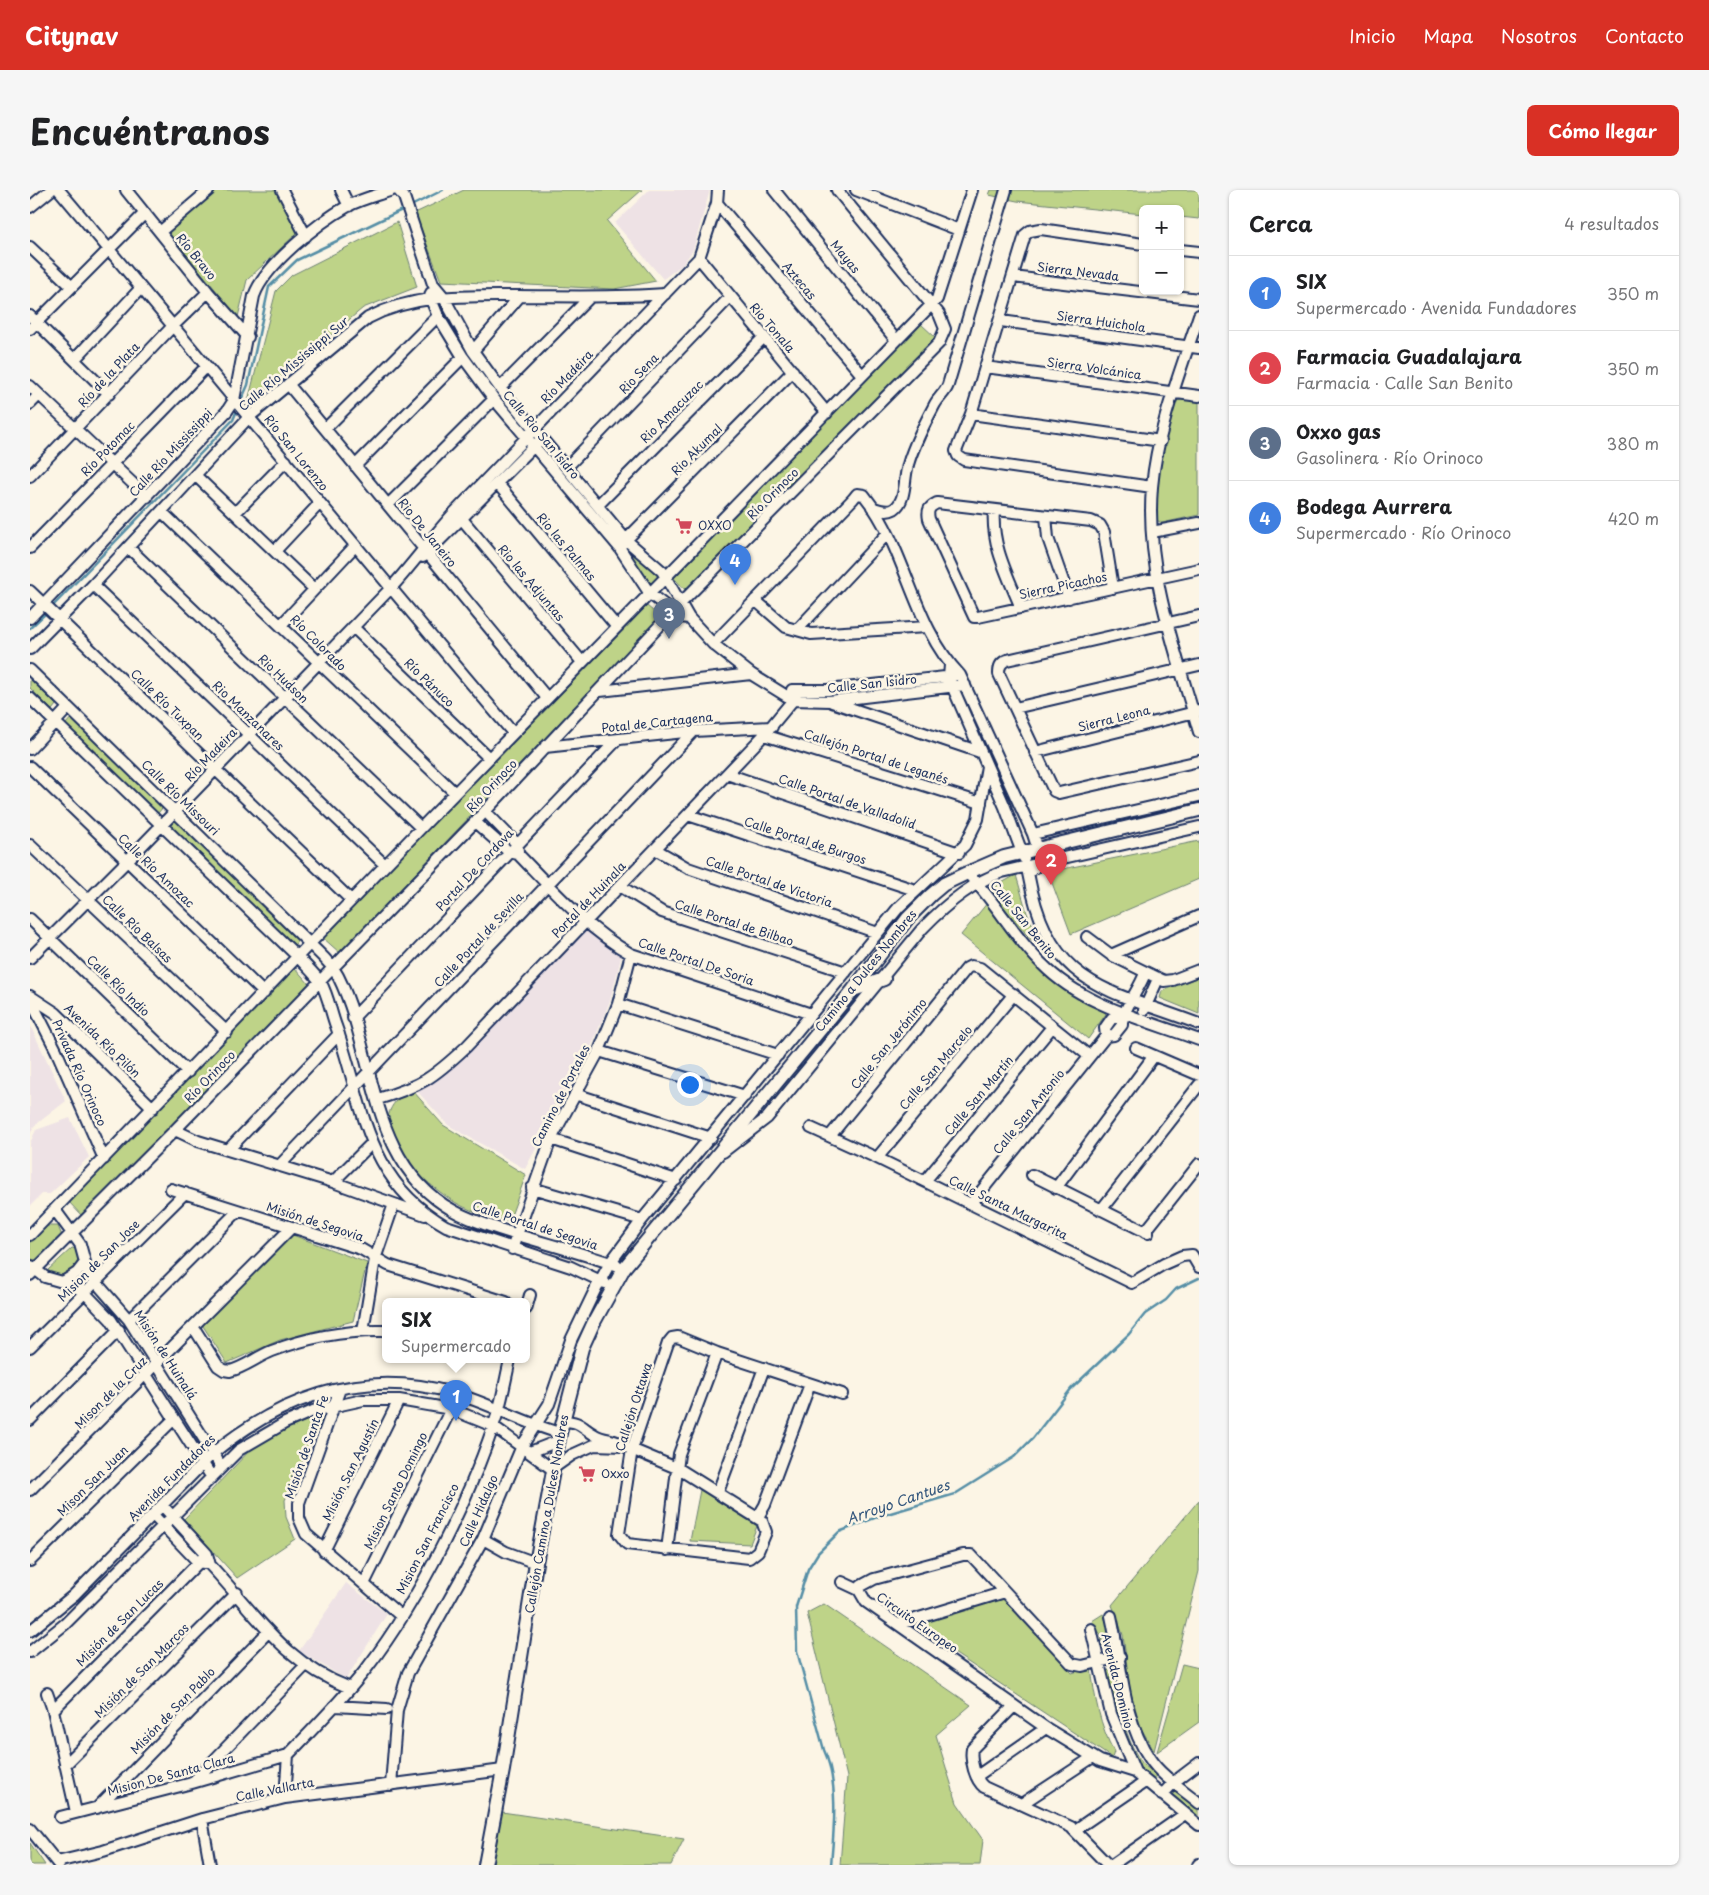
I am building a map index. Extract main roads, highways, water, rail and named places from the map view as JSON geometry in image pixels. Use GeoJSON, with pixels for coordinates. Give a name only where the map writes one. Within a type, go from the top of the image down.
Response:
{"type":"FeatureCollection","features":[{"type":"Feature","properties":{"kind":"main road","name":"Camino a Dulces Nombres"},"geometry":{"type":"LineString","coordinates":[[624,1268],[853,990],[918,906],[944,884],[1004,857],[1199,810]]}},
{"type":"Feature","properties":{"kind":"main road"},"geometry":{"type":"LineString","coordinates":[[853,990],[884,978]]}},
{"type":"Feature","properties":{"kind":"main road","name":"Callejón Camino a Dulces Nombres"},"geometry":{"type":"LineString","coordinates":[[485,1865],[503,1770],[552,1469],[560,1432],[582,1348],[624,1268]]}},
{"type":"Feature","properties":{"kind":"waterway"},"geometry":{"type":"LineString","coordinates":[[411,206],[443,190]]}},
{"type":"Feature","properties":{"kind":"waterway"},"geometry":{"type":"LineString","coordinates":[[240,403],[248,385],[269,287],[297,260],[406,208]]}},
{"type":"Feature","properties":{"kind":"waterway"},"geometry":{"type":"LineString","coordinates":[[51,608],[233,420],[238,408]]}},
{"type":"Feature","properties":{"kind":"waterway"},"geometry":{"type":"LineString","coordinates":[[30,628],[47,612]]}},
{"type":"Feature","properties":{"kind":"waterway","name":"Arroyo Cantues"},"geometry":{"type":"LineString","coordinates":[[831,1865],[834,1806],[832,1777],[797,1651],[796,1607],[808,1569],[818,1553],[839,1532],[877,1517],[955,1494],[1014,1457],[1033,1438],[1071,1389],[1129,1334],[1145,1314],[1166,1300],[1176,1289],[1199,1278]]}},
{"type":"Feature","properties":{"kind":"place","name":"OXXO"},"geometry":{"type":"Point","coordinates":[684,526]}},
{"type":"Feature","properties":{"kind":"place","name":"Bodega Aurrera"},"geometry":{"type":"Point","coordinates":[735,585]}},
{"type":"Feature","properties":{"kind":"place","name":"Oxxo gas"},"geometry":{"type":"Point","coordinates":[669,639]}},
{"type":"Feature","properties":{"kind":"place","name":"Farmacia Guadalajara"},"geometry":{"type":"Point","coordinates":[1051,885]}},
{"type":"Feature","properties":{"kind":"place","name":"SIX"},"geometry":{"type":"Point","coordinates":[456,1421]}},
{"type":"Feature","properties":{"kind":"place","name":"Oxxo"},"geometry":{"type":"Point","coordinates":[587,1474]}}]}
